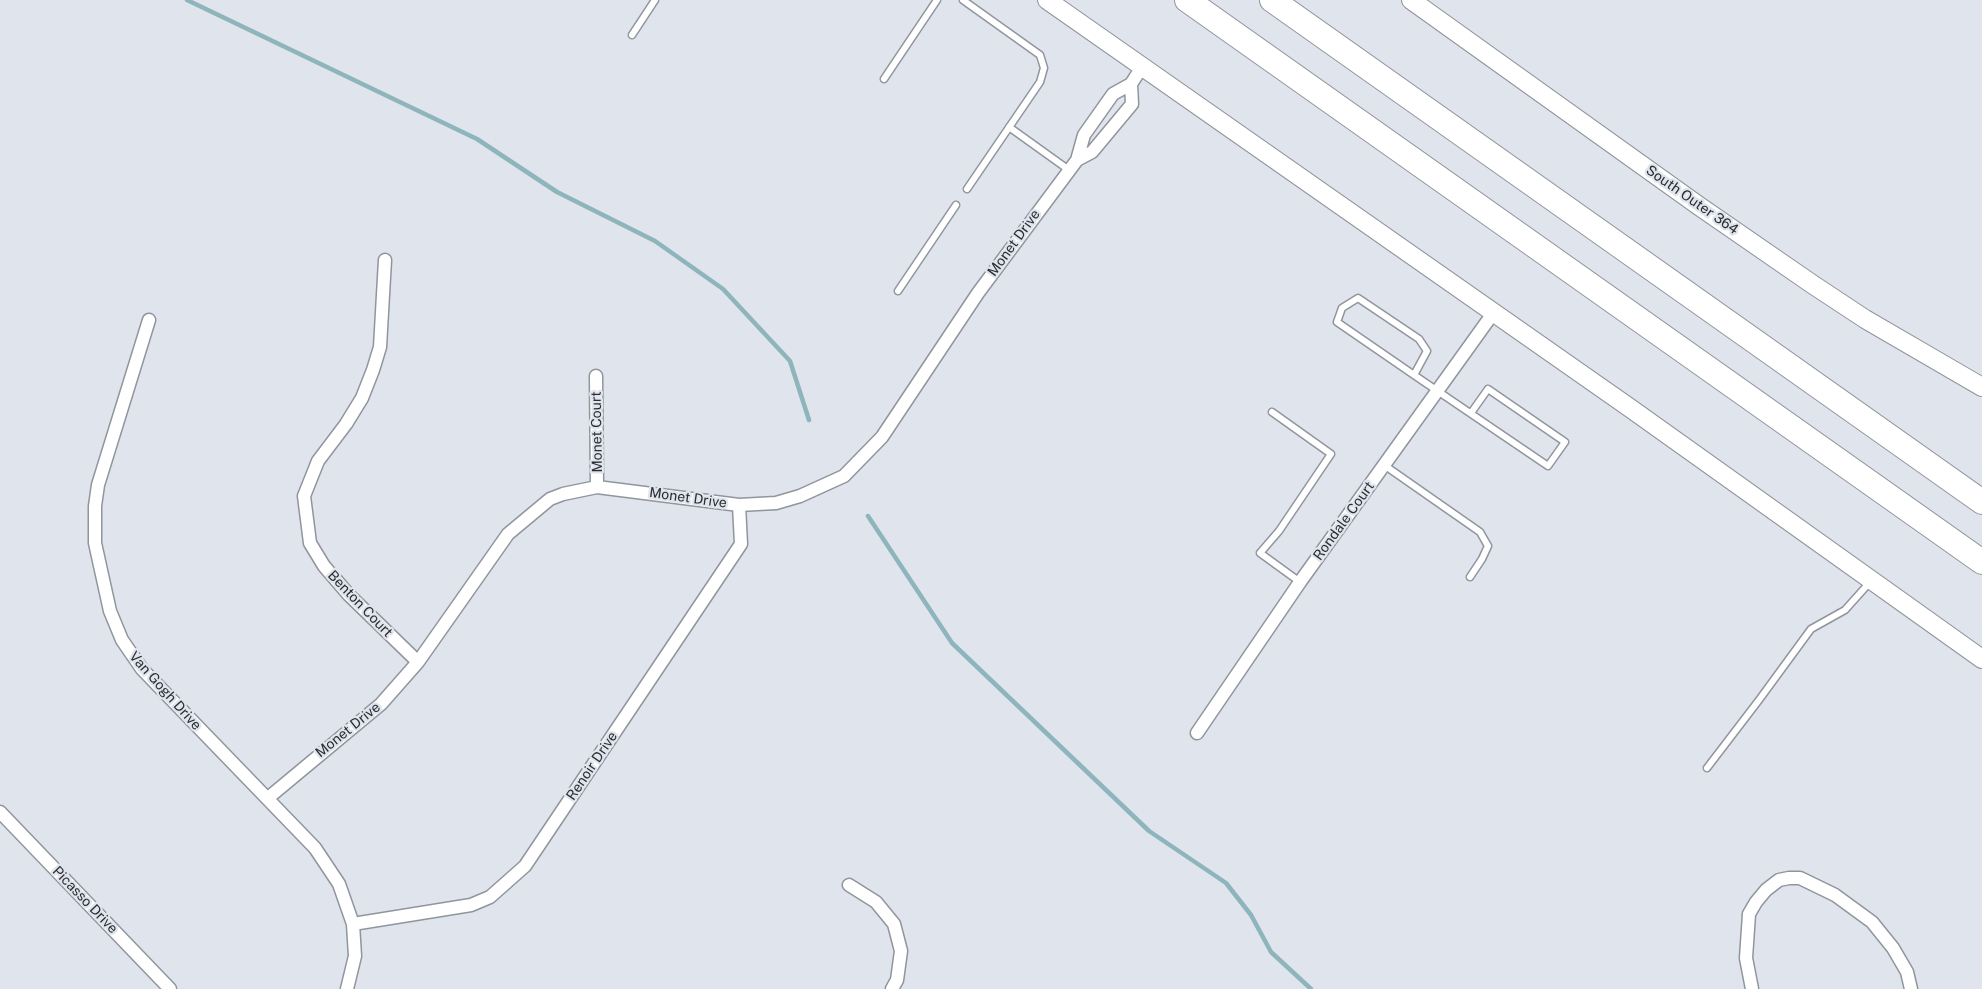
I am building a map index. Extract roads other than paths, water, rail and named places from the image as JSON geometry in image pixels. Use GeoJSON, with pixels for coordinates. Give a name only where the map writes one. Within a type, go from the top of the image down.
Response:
{"type":"FeatureCollection","features":[{"type":"Feature","properties":{"kind":"highway"},"geometry":{"type":"LineString","coordinates":[[1187,0],[1982,562]]}},
{"type":"Feature","properties":{"kind":"highway"},"geometry":{"type":"LineString","coordinates":[[1272,0],[1982,502]]}},
{"type":"Feature","properties":{"kind":"main road"},"geometry":{"type":"LineString","coordinates":[[1047,0],[1494,312],[1982,660]]}},
{"type":"Feature","properties":{"kind":"main road","name":"South Outer 364"},"geometry":{"type":"LineString","coordinates":[[1411,0],[1699,206],[1825,293],[1865,319],[1982,387]]}},
{"type":"Feature","properties":{"kind":"street","name":"Monet Drive"},"geometry":{"type":"LineString","coordinates":[[268,798],[381,704],[418,662],[508,534],[550,499],[563,494],[598,487],[739,505],[786,500],[800,496],[844,476],[882,437],[978,293],[1073,165],[1084,135],[1113,94],[1131,84],[1142,67]]}},
{"type":"Feature","properties":{"kind":"street","name":"Monet Drive"},"geometry":{"type":"LineString","coordinates":[[1073,165],[1092,152],[1132,104],[1131,84]]}},
{"type":"Feature","properties":{"kind":"street","name":"Benton Court"},"geometry":{"type":"LineString","coordinates":[[385,260],[380,347],[373,370],[362,398],[318,461],[304,496],[310,543],[324,566],[349,595],[418,662]]}},
{"type":"Feature","properties":{"kind":"street","name":"Rondale Court"},"geometry":{"type":"LineString","coordinates":[[1197,733],[1300,582],[1494,312]]}},
{"type":"Feature","properties":{"kind":"street","name":"Van Gogh Drive"},"geometry":{"type":"LineString","coordinates":[[150,320],[102,467],[97,492],[95,543],[110,611],[122,640],[142,669],[315,848],[339,884],[354,924],[355,956],[347,989]]}},
{"type":"Feature","properties":{"kind":"street","name":"Monet Court"},"geometry":{"type":"LineString","coordinates":[[596,376],[598,487]]}},
{"type":"Feature","properties":{"kind":"street","name":"Renoir Drive"},"geometry":{"type":"LineString","coordinates":[[354,924],[471,905],[490,897],[525,866],[741,544],[739,505]]}},
{"type":"Feature","properties":{"kind":"street","name":"Picasso Drive"},"geometry":{"type":"LineString","coordinates":[[0,812],[170,989]]}},
{"type":"Feature","properties":{"kind":"street"},"geometry":{"type":"LineString","coordinates":[[1752,989],[1746,958],[1750,914],[1756,902],[1766,890],[1779,880],[1788,878],[1800,878],[1835,895],[1872,922],[1907,972],[1911,989]]}},
{"type":"Feature","properties":{"kind":"street"},"geometry":{"type":"LineString","coordinates":[[849,885],[876,902],[894,924],[901,951],[896,980],[892,989]]}},
{"type":"Feature","properties":{"kind":"lane"},"geometry":{"type":"LineString","coordinates":[[632,35],[655,0]]}},
{"type":"Feature","properties":{"kind":"lane"},"geometry":{"type":"LineString","coordinates":[[884,79],[937,0]]}},
{"type":"Feature","properties":{"kind":"lane"},"geometry":{"type":"LineString","coordinates":[[963,0],[1040,55],[1044,68],[1040,82],[967,189]]}},
{"type":"Feature","properties":{"kind":"lane"},"geometry":{"type":"LineString","coordinates":[[1009,127],[1073,165]]}},
{"type":"Feature","properties":{"kind":"lane"},"geometry":{"type":"LineString","coordinates":[[898,291],[956,205]]}},
{"type":"Feature","properties":{"kind":"lane"},"geometry":{"type":"LineString","coordinates":[[1414,375],[1427,351],[1419,339],[1358,298],[1342,308],[1337,322],[1414,375],[1438,390],[1471,413],[1548,466],[1565,442],[1488,389],[1471,413]]}},
{"type":"Feature","properties":{"kind":"lane"},"geometry":{"type":"LineString","coordinates":[[1272,412],[1330,454],[1279,531],[1260,553],[1300,582]]}},
{"type":"Feature","properties":{"kind":"lane"},"geometry":{"type":"LineString","coordinates":[[1384,465],[1480,532],[1488,546],[1470,577]]}},
{"type":"Feature","properties":{"kind":"lane"},"geometry":{"type":"LineString","coordinates":[[1707,768],[1811,629],[1845,610],[1871,580]]}},
{"type":"Feature","properties":{"kind":"waterway"},"geometry":{"type":"LineString","coordinates":[[187,0],[477,139],[557,192],[655,241],[723,289],[790,361],[809,420]]}},
{"type":"Feature","properties":{"kind":"waterway"},"geometry":{"type":"LineString","coordinates":[[868,516],[952,643],[1149,831],[1226,883],[1251,915],[1271,952],[1311,989]]}}]}
